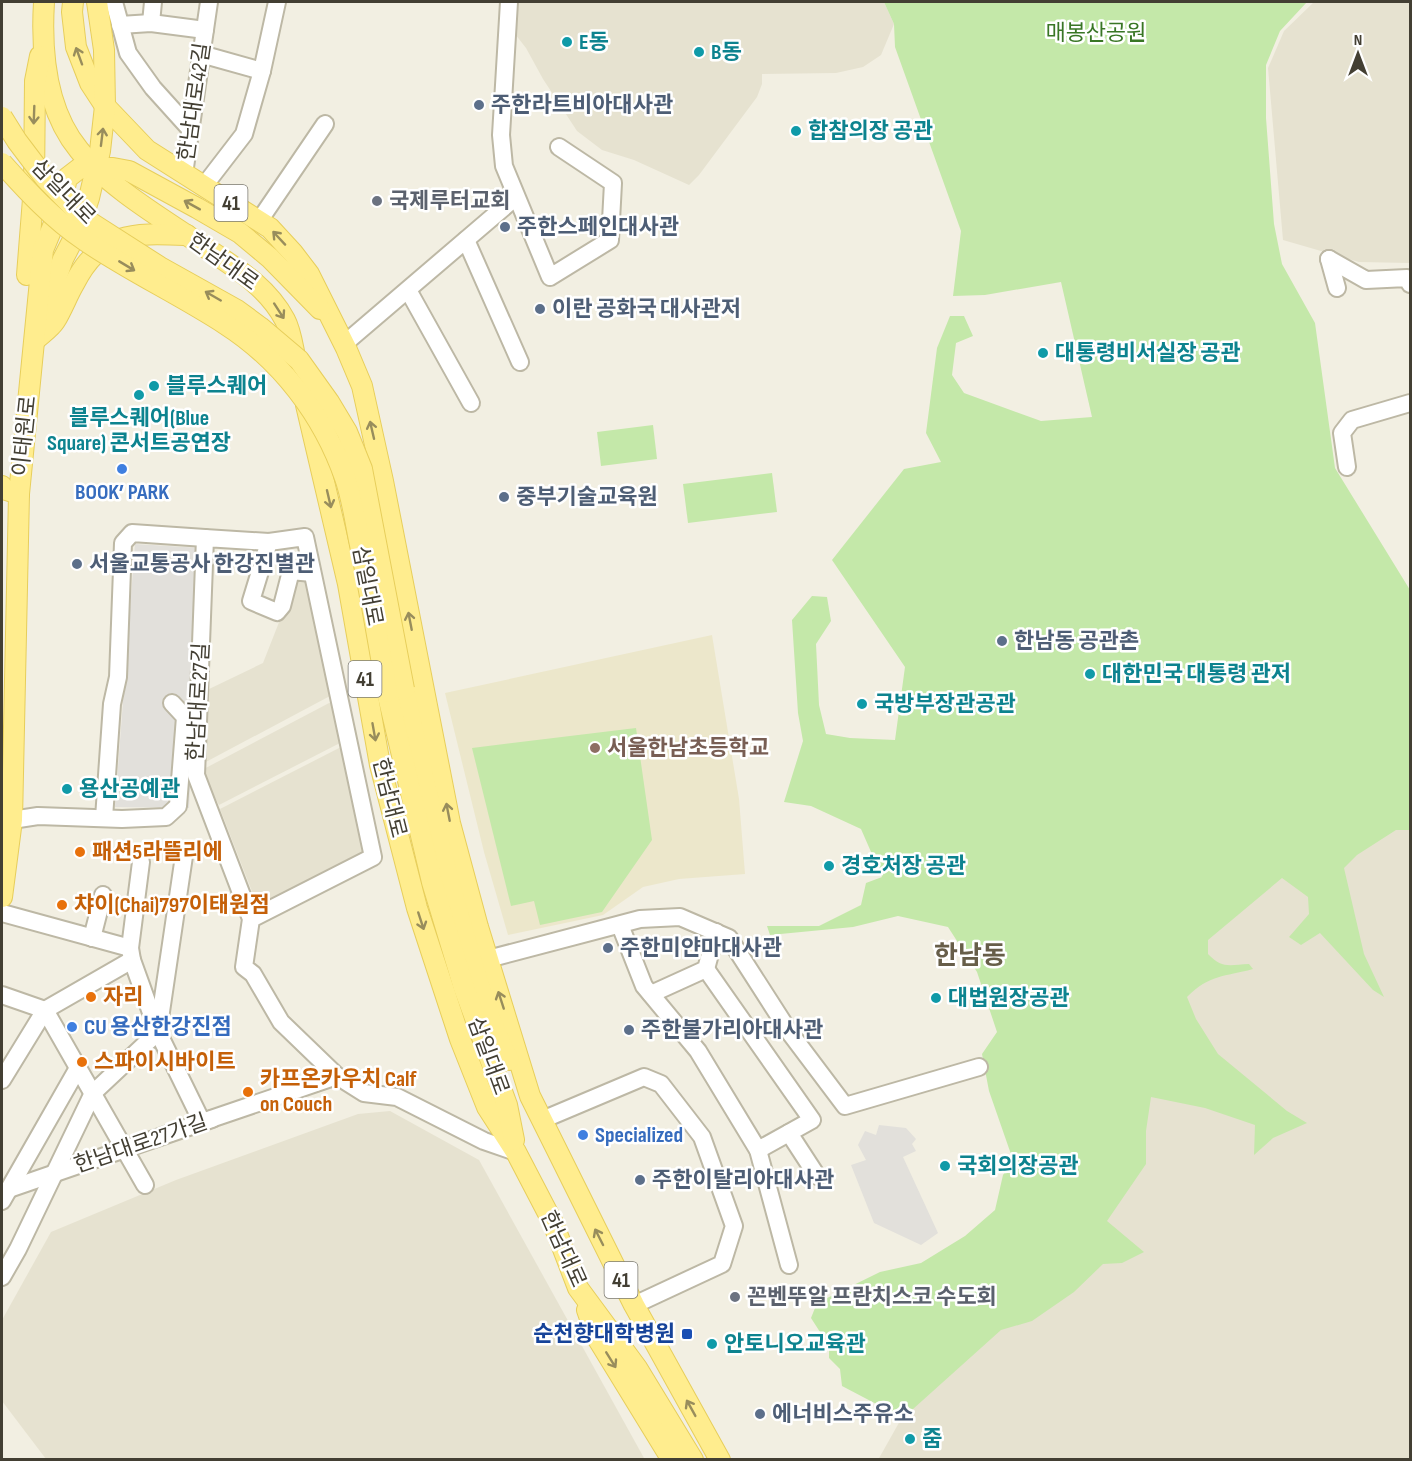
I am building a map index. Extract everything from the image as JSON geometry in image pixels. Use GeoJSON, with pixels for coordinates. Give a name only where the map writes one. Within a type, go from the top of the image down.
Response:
{"type":"FeatureCollection","features":[{"type":"Feature","properties":{"kind":"main road","name":"한남대로"},"geometry":{"type":"LineString","coordinates":[[44,2],[43,36],[46,65],[55,104],[78,149],[96,168],[144,206],[254,281],[277,306],[287,323],[348,584],[380,765],[417,908],[460,1039],[487,1107],[516,1152],[553,1222],[578,1288],[637,1368],[693,1460]]}},
{"type":"Feature","properties":{"kind":"main road","name":"한남대로"},"geometry":{"type":"LineString","coordinates":[[73,2],[76,47],[90,83],[105,106],[147,150],[270,228],[309,274],[344,344],[362,386],[383,481],[450,823],[530,1096],[634,1305],[720,1460]]}},
{"type":"Feature","properties":{"kind":"main road","name":"이태원로"},"geometry":{"type":"LineString","coordinates":[[35,340],[63,259],[80,226],[100,152],[105,106],[104,50],[98,2]]}},
{"type":"Feature","properties":{"kind":"main road","name":"이태원로"},"geometry":{"type":"LineString","coordinates":[[35,340],[27,285],[34,186],[35,81],[43,36]]}},
{"type":"Feature","properties":{"kind":"main road","name":"삼일대로"},"geometry":{"type":"LineString","coordinates":[[2,117],[45,178],[85,219],[160,267],[237,310],[299,360],[347,432],[362,469],[395,690],[432,882],[464,988],[507,1106],[516,1152]]}},
{"type":"Feature","properties":{"kind":"main road","name":"삼일대로"},"geometry":{"type":"LineString","coordinates":[[2,163],[49,212],[84,240],[225,324],[263,351],[304,398],[330,443],[345,479],[395,690],[477,980],[501,1044],[530,1096]]}},
{"type":"Feature","properties":{"kind":"main road","name":"이태원로"},"geometry":{"type":"LineString","coordinates":[[2,897],[12,820],[10,490],[35,340],[43,250],[60,209],[67,178],[80,168],[96,168]]}},
{"type":"Feature","properties":{"kind":"main road","name":"한남대로"},"geometry":{"type":"LineString","coordinates":[[96,168],[129,171],[240,233],[270,258],[333,322]]}},
{"type":"Feature","properties":{"kind":"main road"},"geometry":{"type":"LineString","coordinates":[[35,340],[54,323],[79,274],[103,245],[123,237],[150,234],[187,235]]}},
{"type":"Feature","properties":{"kind":"main road"},"geometry":{"type":"LineString","coordinates":[[43,250],[53,248],[59,250],[63,259]]}},
{"type":"Feature","properties":{"kind":"main road"},"geometry":{"type":"LineString","coordinates":[[578,1288],[596,1336],[672,1460]]}},
{"type":"Feature","properties":{"kind":"street"},"geometry":{"type":"LineString","coordinates":[[114,2],[128,53],[153,88],[190,129]]}},
{"type":"Feature","properties":{"kind":"street"},"geometry":{"type":"LineString","coordinates":[[152,23],[153,2]]}},
{"type":"Feature","properties":{"kind":"street","name":"한남대로42길"},"geometry":{"type":"LineString","coordinates":[[184,174],[209,2]]}},
{"type":"Feature","properties":{"kind":"street"},"geometry":{"type":"LineString","coordinates":[[204,186],[244,134],[262,71],[277,2]]}},
{"type":"Feature","properties":{"kind":"street"},"geometry":{"type":"LineString","coordinates":[[509,2],[501,135],[504,166],[550,277],[610,240],[613,183],[559,147]]}},
{"type":"Feature","properties":{"kind":"street","name":"한남대로42길"},"geometry":{"type":"LineString","coordinates":[[120,25],[152,23],[205,30]]}},
{"type":"Feature","properties":{"kind":"street"},"geometry":{"type":"LineString","coordinates":[[201,54],[262,71]]}},
{"type":"Feature","properties":{"kind":"street"},"geometry":{"type":"LineString","coordinates":[[259,221],[325,124]]}},
{"type":"Feature","properties":{"kind":"street"},"geometry":{"type":"LineString","coordinates":[[344,344],[516,197]]}},
{"type":"Feature","properties":{"kind":"street"},"geometry":{"type":"LineString","coordinates":[[466,240],[520,362]]}},
{"type":"Feature","properties":{"kind":"street"},"geometry":{"type":"LineString","coordinates":[[1337,288],[1329,259],[1366,280],[1407,279],[1410,284]]}},
{"type":"Feature","properties":{"kind":"street"},"geometry":{"type":"LineString","coordinates":[[408,290],[471,403]]}},
{"type":"Feature","properties":{"kind":"street"},"geometry":{"type":"LineString","coordinates":[[1347,467],[1342,433],[1352,420],[1410,403]]}},
{"type":"Feature","properties":{"kind":"street"},"geometry":{"type":"LineString","coordinates":[[104,818],[112,704],[118,677],[123,543],[132,533],[269,542],[304,537],[373,857],[251,919]]}},
{"type":"Feature","properties":{"kind":"street","name":"한남대로27길"},"geometry":{"type":"LineString","coordinates":[[205,537],[196,775],[251,919],[244,967],[253,974],[280,1022],[336,1076],[364,1093],[397,1097],[484,1141],[516,1152]]}},
{"type":"Feature","properties":{"kind":"street"},"geometry":{"type":"LineString","coordinates":[[269,542],[251,601],[277,612],[282,606],[291,571],[312,573]]}},
{"type":"Feature","properties":{"kind":"street"},"geometry":{"type":"LineString","coordinates":[[12,820],[38,816],[166,817],[178,807],[185,717],[172,703]]}},
{"type":"Feature","properties":{"kind":"street"},"geometry":{"type":"LineString","coordinates":[[2,1277],[7,1255],[54,1173],[93,1093],[158,1032],[184,856]]}},
{"type":"Feature","properties":{"kind":"street","name":"한남대로27가길"},"geometry":{"type":"LineString","coordinates":[[141,862],[131,954],[158,1032],[201,1120],[205,1121],[273,1098]]}},
{"type":"Feature","properties":{"kind":"street"},"geometry":{"type":"LineString","coordinates":[[92,938],[103,895]]}},
{"type":"Feature","properties":{"kind":"street"},"geometry":{"type":"LineString","coordinates":[[2,913],[92,938],[131,954]]}},
{"type":"Feature","properties":{"kind":"street"},"geometry":{"type":"LineString","coordinates":[[488,959],[640,919],[680,917],[729,938],[790,1033],[845,1106],[979,1067]]}},
{"type":"Feature","properties":{"kind":"street"},"geometry":{"type":"LineString","coordinates":[[620,925],[644,986],[698,1051],[759,1150],[789,1265]]}},
{"type":"Feature","properties":{"kind":"street"},"geometry":{"type":"LineString","coordinates":[[706,969],[716,932]]}},
{"type":"Feature","properties":{"kind":"street"},"geometry":{"type":"LineString","coordinates":[[2,1080],[45,1010],[131,954]]}},
{"type":"Feature","properties":{"kind":"street"},"geometry":{"type":"LineString","coordinates":[[651,994],[706,969]]}},
{"type":"Feature","properties":{"kind":"street"},"geometry":{"type":"LineString","coordinates":[[706,969],[812,1120],[759,1150]]}},
{"type":"Feature","properties":{"kind":"street"},"geometry":{"type":"LineString","coordinates":[[2,995],[45,1010],[145,1185]]}},
{"type":"Feature","properties":{"kind":"street"},"geometry":{"type":"LineString","coordinates":[[5,1195],[78,1068]]}},
{"type":"Feature","properties":{"kind":"street","name":"한남대로27가길"},"geometry":{"type":"LineString","coordinates":[[5,1195],[54,1173],[336,1076]]}},
{"type":"Feature","properties":{"kind":"street"},"geometry":{"type":"LineString","coordinates":[[542,1120],[644,1077],[660,1084],[702,1137],[734,1226],[722,1263],[634,1305]]}},
{"type":"Feature","properties":{"kind":"street"},"geometry":{"type":"LineString","coordinates":[[789,1133],[817,1176]]}},
{"type":"Feature","properties":{"kind":"shaded area"},"geometry":{"type":"Polygon","coordinates":[[[509,2],[884,2],[894,24],[881,55],[863,67],[836,73],[762,74],[762,84],[757,97],[689,185],[634,160],[602,150],[577,131],[526,48],[508,25],[509,2]]]}},
{"type":"Feature","properties":{"kind":"shaded area"},"geometry":{"type":"Polygon","coordinates":[[[1314,2],[1410,2],[1410,263],[1359,262],[1283,240],[1268,68],[1284,31],[1314,2]]]}},
{"type":"Feature","properties":{"kind":"shaded area"},"geometry":{"type":"Polygon","coordinates":[[[135,544],[201,548],[189,808],[115,807],[135,544]]]}},
{"type":"Feature","properties":{"kind":"shaded area"},"geometry":{"type":"Polygon","coordinates":[[[296,579],[306,580],[330,696],[202,764],[207,690],[263,663],[296,579]]]}},
{"type":"Feature","properties":{"kind":"shaded area","name":"서울한남초등학교"},"geometry":{"type":"Polygon","coordinates":[[[712,635],[739,799],[745,874],[679,879],[643,887],[603,915],[508,935],[484,852],[445,693],[712,635]]]}},
{"type":"Feature","properties":{"kind":"shaded area"},"geometry":{"type":"Polygon","coordinates":[[[331,702],[340,743],[219,805],[200,771],[331,702]]]}},
{"type":"Feature","properties":{"kind":"shaded area"},"geometry":{"type":"Polygon","coordinates":[[[341,747],[366,853],[258,907],[220,809],[341,747]]]}},
{"type":"Feature","properties":{"kind":"shaded area"},"geometry":{"type":"Polygon","coordinates":[[[1410,818],[1410,1459],[878,1460],[905,1412],[1218,905],[1410,818]]]}},
{"type":"Feature","properties":{"kind":"shaded area"},"geometry":{"type":"Polygon","coordinates":[[[390,1111],[479,1160],[644,1458],[639,1460],[46,1459],[2,1401],[2,1320],[51,1232],[176,1180],[358,1114],[390,1111]]]}},
{"type":"Feature","properties":{"kind":"shaded area"},"geometry":{"type":"Polygon","coordinates":[[[879,1125],[906,1128],[916,1139],[912,1144],[916,1151],[903,1157],[938,1233],[921,1245],[874,1223],[851,1165],[866,1160],[858,1145],[865,1131],[876,1135],[879,1125]]]}},
{"type":"Feature","properties":{"kind":"green space","name":"매봉산공원"},"geometry":{"type":"Polygon","coordinates":[[[884,2],[1307,2],[1280,31],[1266,65],[1266,118],[1274,224],[1282,264],[1315,323],[1335,468],[1410,590],[1410,830],[1396,830],[1357,855],[1344,868],[1364,954],[1384,997],[1373,990],[1320,933],[1301,945],[1289,937],[1309,914],[1308,897],[1282,878],[1208,940],[1208,954],[1218,962],[1226,965],[1249,964],[1253,969],[1210,980],[1187,997],[1196,1019],[1218,1054],[1287,1111],[1307,1123],[1273,1138],[1254,1155],[1255,1125],[1205,1108],[1151,1097],[1146,1131],[1146,1164],[1107,1221],[1144,1252],[1122,1263],[1103,1264],[1074,1292],[1032,1321],[1001,1330],[903,1418],[842,1386],[840,1369],[829,1358],[829,1346],[811,1318],[817,1303],[880,1272],[921,1263],[965,1236],[995,1210],[1003,1175],[1013,1160],[989,1091],[982,1054],[997,1032],[977,972],[948,927],[898,916],[853,927],[770,935],[767,926],[819,926],[861,905],[866,883],[882,877],[861,829],[811,806],[784,802],[803,741],[798,713],[792,620],[812,596],[827,597],[831,621],[816,644],[819,705],[826,734],[850,738],[895,740],[905,667],[832,560],[904,469],[941,462],[926,433],[937,348],[950,316],[964,316],[973,336],[956,343],[952,375],[964,393],[1041,421],[1092,417],[1061,282],[985,295],[953,296],[961,231],[895,47],[894,24],[884,2]]]}},
{"type":"Feature","properties":{"kind":"green space"},"geometry":{"type":"Polygon","coordinates":[[[653,425],[657,459],[601,466],[597,432],[653,425]]]}},
{"type":"Feature","properties":{"kind":"green space"},"geometry":{"type":"Polygon","coordinates":[[[772,473],[777,512],[688,523],[683,484],[772,473]]]}},
{"type":"Feature","properties":{"kind":"green space"},"geometry":{"type":"Polygon","coordinates":[[[636,728],[652,840],[602,912],[540,925],[534,901],[511,906],[472,748],[636,728]]]}},
{"type":"Feature","properties":{"kind":"place","name":"E동"},"geometry":{"type":"Point","coordinates":[567,42]}},
{"type":"Feature","properties":{"kind":"place","name":"B동"},"geometry":{"type":"Point","coordinates":[699,52]}},
{"type":"Feature","properties":{"kind":"place","name":"주한라트비아대사관"},"geometry":{"type":"Point","coordinates":[479,105]}},
{"type":"Feature","properties":{"kind":"place","name":"합참의장 공관"},"geometry":{"type":"Point","coordinates":[796,131]}},
{"type":"Feature","properties":{"kind":"place","name":"국제루터교회"},"geometry":{"type":"Point","coordinates":[377,201]}},
{"type":"Feature","properties":{"kind":"place","name":"주한스페인대사관"},"geometry":{"type":"Point","coordinates":[505,227]}},
{"type":"Feature","properties":{"kind":"place","name":"이란 공화국 대사관저"},"geometry":{"type":"Point","coordinates":[540,309]}},
{"type":"Feature","properties":{"kind":"place","name":"대통령비서실장 공관"},"geometry":{"type":"Point","coordinates":[1043,353]}},
{"type":"Feature","properties":{"kind":"place","name":"블루스퀘어"},"geometry":{"type":"Point","coordinates":[154,386]}},
{"type":"Feature","properties":{"kind":"place","name":"블루스퀘어(Blue Square) 콘서트공연장"},"geometry":{"type":"Point","coordinates":[139,395]}},
{"type":"Feature","properties":{"kind":"place","name":"BOOK’ PARK"},"geometry":{"type":"Point","coordinates":[122,469]}},
{"type":"Feature","properties":{"kind":"place","name":"중부기술교육원"},"geometry":{"type":"Point","coordinates":[504,497]}},
{"type":"Feature","properties":{"kind":"place","name":"서울교통공사 한강진별관"},"geometry":{"type":"Point","coordinates":[77,564]}},
{"type":"Feature","properties":{"kind":"place","name":"한남동 공관촌"},"geometry":{"type":"Point","coordinates":[1002,641]}},
{"type":"Feature","properties":{"kind":"place","name":"대한민국 대통령 관저"},"geometry":{"type":"Point","coordinates":[1090,674]}},
{"type":"Feature","properties":{"kind":"place","name":"국방부장관공관"},"geometry":{"type":"Point","coordinates":[862,704]}},
{"type":"Feature","properties":{"kind":"place","name":"서울한남초등학교"},"geometry":{"type":"Point","coordinates":[595,748]}},
{"type":"Feature","properties":{"kind":"place","name":"용산공예관"},"geometry":{"type":"Point","coordinates":[67,789]}},
{"type":"Feature","properties":{"kind":"place","name":"패션5라뜰리에"},"geometry":{"type":"Point","coordinates":[80,852]}},
{"type":"Feature","properties":{"kind":"place","name":"경호처장 공관"},"geometry":{"type":"Point","coordinates":[829,866]}},
{"type":"Feature","properties":{"kind":"place","name":"챠이(Chai)797이태원점"},"geometry":{"type":"Point","coordinates":[62,905]}},
{"type":"Feature","properties":{"kind":"place","name":"주한미얀마대사관"},"geometry":{"type":"Point","coordinates":[608,948]}},
{"type":"Feature","properties":{"kind":"place","name":"자리"},"geometry":{"type":"Point","coordinates":[91,997]}},
{"type":"Feature","properties":{"kind":"place","name":"대법원장공관"},"geometry":{"type":"Point","coordinates":[936,998]}},
{"type":"Feature","properties":{"kind":"place","name":"CU 용산한강진점"},"geometry":{"type":"Point","coordinates":[72,1027]}},
{"type":"Feature","properties":{"kind":"place","name":"주한불가리아대사관"},"geometry":{"type":"Point","coordinates":[629,1030]}},
{"type":"Feature","properties":{"kind":"place","name":"스파이시바이트"},"geometry":{"type":"Point","coordinates":[82,1062]}},
{"type":"Feature","properties":{"kind":"place","name":"카프온카우치 Calf on Couch"},"geometry":{"type":"Point","coordinates":[248,1092]}},
{"type":"Feature","properties":{"kind":"place","name":"Specialized"},"geometry":{"type":"Point","coordinates":[583,1135]}},
{"type":"Feature","properties":{"kind":"place","name":"국회의장공관"},"geometry":{"type":"Point","coordinates":[945,1166]}},
{"type":"Feature","properties":{"kind":"place","name":"주한이탈리아대사관"},"geometry":{"type":"Point","coordinates":[640,1180]}},
{"type":"Feature","properties":{"kind":"place","name":"꼰벤뚜알 프란치스코 수도회"},"geometry":{"type":"Point","coordinates":[735,1297]}},
{"type":"Feature","properties":{"kind":"place","name":"순천향대학병원"},"geometry":{"type":"Point","coordinates":[687,1334]}},
{"type":"Feature","properties":{"kind":"place","name":"안토니오교육관"},"geometry":{"type":"Point","coordinates":[712,1344]}},
{"type":"Feature","properties":{"kind":"place","name":"에너비스주유소"},"geometry":{"type":"Point","coordinates":[760,1414]}},
{"type":"Feature","properties":{"kind":"place","name":"줌"},"geometry":{"type":"Point","coordinates":[910,1439]}},
{"type":"Feature","properties":{"kind":"district","name":"한남동"},"geometry":{"type":"Point","coordinates":[970,956]}}]}
